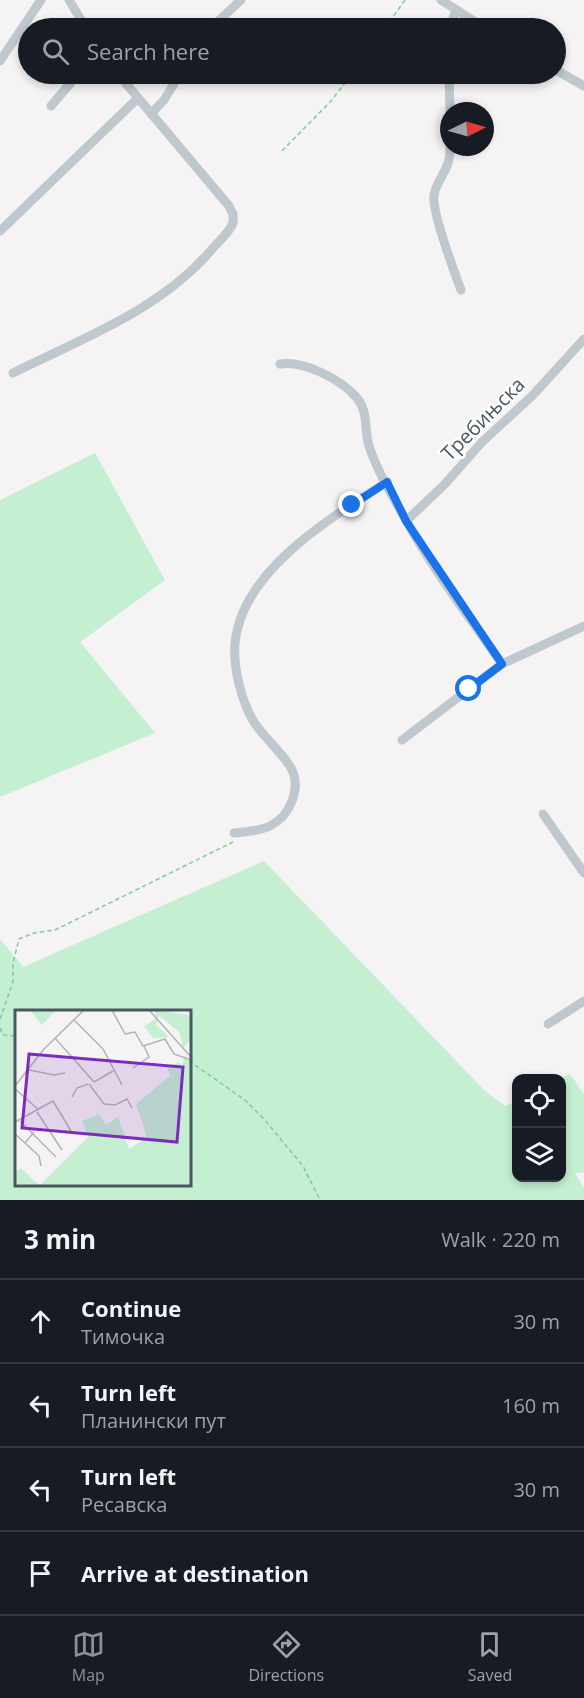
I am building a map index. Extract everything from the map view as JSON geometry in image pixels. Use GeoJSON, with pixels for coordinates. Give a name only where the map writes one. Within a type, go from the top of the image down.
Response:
{"type":"FeatureCollection","features":[{"type":"Feature","properties":{"kind":"street"},"geometry":{"type":"LineString","coordinates":[[29,18],[41,0]]}},
{"type":"Feature","properties":{"kind":"street"},"geometry":{"type":"LineString","coordinates":[[69,0],[80,18]]}},
{"type":"Feature","properties":{"kind":"street"},"geometry":{"type":"LineString","coordinates":[[222,18],[241,0]]}},
{"type":"Feature","properties":{"kind":"street"},"geometry":{"type":"LineString","coordinates":[[441,0],[468,18]]}},
{"type":"Feature","properties":{"kind":"street"},"geometry":{"type":"LineString","coordinates":[[453,18],[456,11]]}},
{"type":"Feature","properties":{"kind":"street"},"geometry":{"type":"LineString","coordinates":[[0,61],[18,34]]}},
{"type":"Feature","properties":{"kind":"street"},"geometry":{"type":"LineString","coordinates":[[566,76],[584,86]]}},
{"type":"Feature","properties":{"kind":"street"},"geometry":{"type":"LineString","coordinates":[[51,106],[70,84]]}},
{"type":"Feature","properties":{"kind":"street"},"geometry":{"type":"LineString","coordinates":[[13,373],[140,310],[179,285],[232,227],[233,214],[229,206],[126,84]]}},
{"type":"Feature","properties":{"kind":"street"},"geometry":{"type":"LineString","coordinates":[[151,114],[164,100],[174,84]]}},
{"type":"Feature","properties":{"kind":"street"},"geometry":{"type":"LineString","coordinates":[[449,84],[450,102]]}},
{"type":"Feature","properties":{"kind":"street"},"geometry":{"type":"LineString","coordinates":[[0,231],[137,99]]}},
{"type":"Feature","properties":{"kind":"street"},"geometry":{"type":"LineString","coordinates":[[449,156],[448,166],[434,192],[433,211],[460,290]]}},
{"type":"Feature","properties":{"kind":"street","name":"Требињска"},"geometry":{"type":"LineString","coordinates":[[406,521],[444,485],[482,442],[532,396],[584,339]]}},
{"type":"Feature","properties":{"kind":"street"},"geometry":{"type":"LineString","coordinates":[[280,364],[296,364],[327,377],[352,394],[361,405],[369,446],[406,521],[502,664]]}},
{"type":"Feature","properties":{"kind":"street"},"geometry":{"type":"LineString","coordinates":[[234,833],[257,830],[276,822],[289,807],[295,789],[290,766],[254,722],[244,700],[235,643],[243,614],[271,571],[292,548],[334,516],[387,482]]}},
{"type":"Feature","properties":{"kind":"street"},"geometry":{"type":"LineString","coordinates":[[402,740],[502,664],[584,626]]}},
{"type":"Feature","properties":{"kind":"street"},"geometry":{"type":"LineString","coordinates":[[543,814],[584,873]]}},
{"type":"Feature","properties":{"kind":"street"},"geometry":{"type":"LineString","coordinates":[[548,1024],[584,1001]]}},
{"type":"Feature","properties":{"kind":"path"},"geometry":{"type":"LineString","coordinates":[[392,18],[405,0]]}},
{"type":"Feature","properties":{"kind":"path"},"geometry":{"type":"LineString","coordinates":[[282,151],[331,101],[344,84]]}},
{"type":"Feature","properties":{"kind":"path"},"geometry":{"type":"LineString","coordinates":[[0,1019],[13,982],[13,963],[19,939],[34,933],[56,930],[232,845],[234,833]]}},
{"type":"Feature","properties":{"kind":"path"},"geometry":{"type":"LineString","coordinates":[[0,1028],[3,1035],[15,1036]]}},
{"type":"Feature","properties":{"kind":"path"},"geometry":{"type":"LineString","coordinates":[[190,1062],[245,1100],[263,1118],[303,1166],[320,1200]]}},
{"type":"Feature","properties":{"kind":"green space"},"geometry":{"type":"Polygon","coordinates":[[[95,453],[165,580],[80,642],[155,733],[0,797],[0,500],[95,453]]]}},
{"type":"Feature","properties":{"kind":"green space"},"geometry":{"type":"Polygon","coordinates":[[[264,861],[485,1091],[505,1106],[512,1103],[512,1182],[566,1182],[566,1076],[570,1074],[584,1094],[584,1172],[575,1173],[584,1188],[584,1200],[0,1200],[0,939],[23,967],[264,861]]]}},
{"type":"Feature","properties":{"kind":"route"},"geometry":{"type":"LineString","coordinates":[[352,505],[387,482],[406,521],[502,664],[469,689]]}}]}
